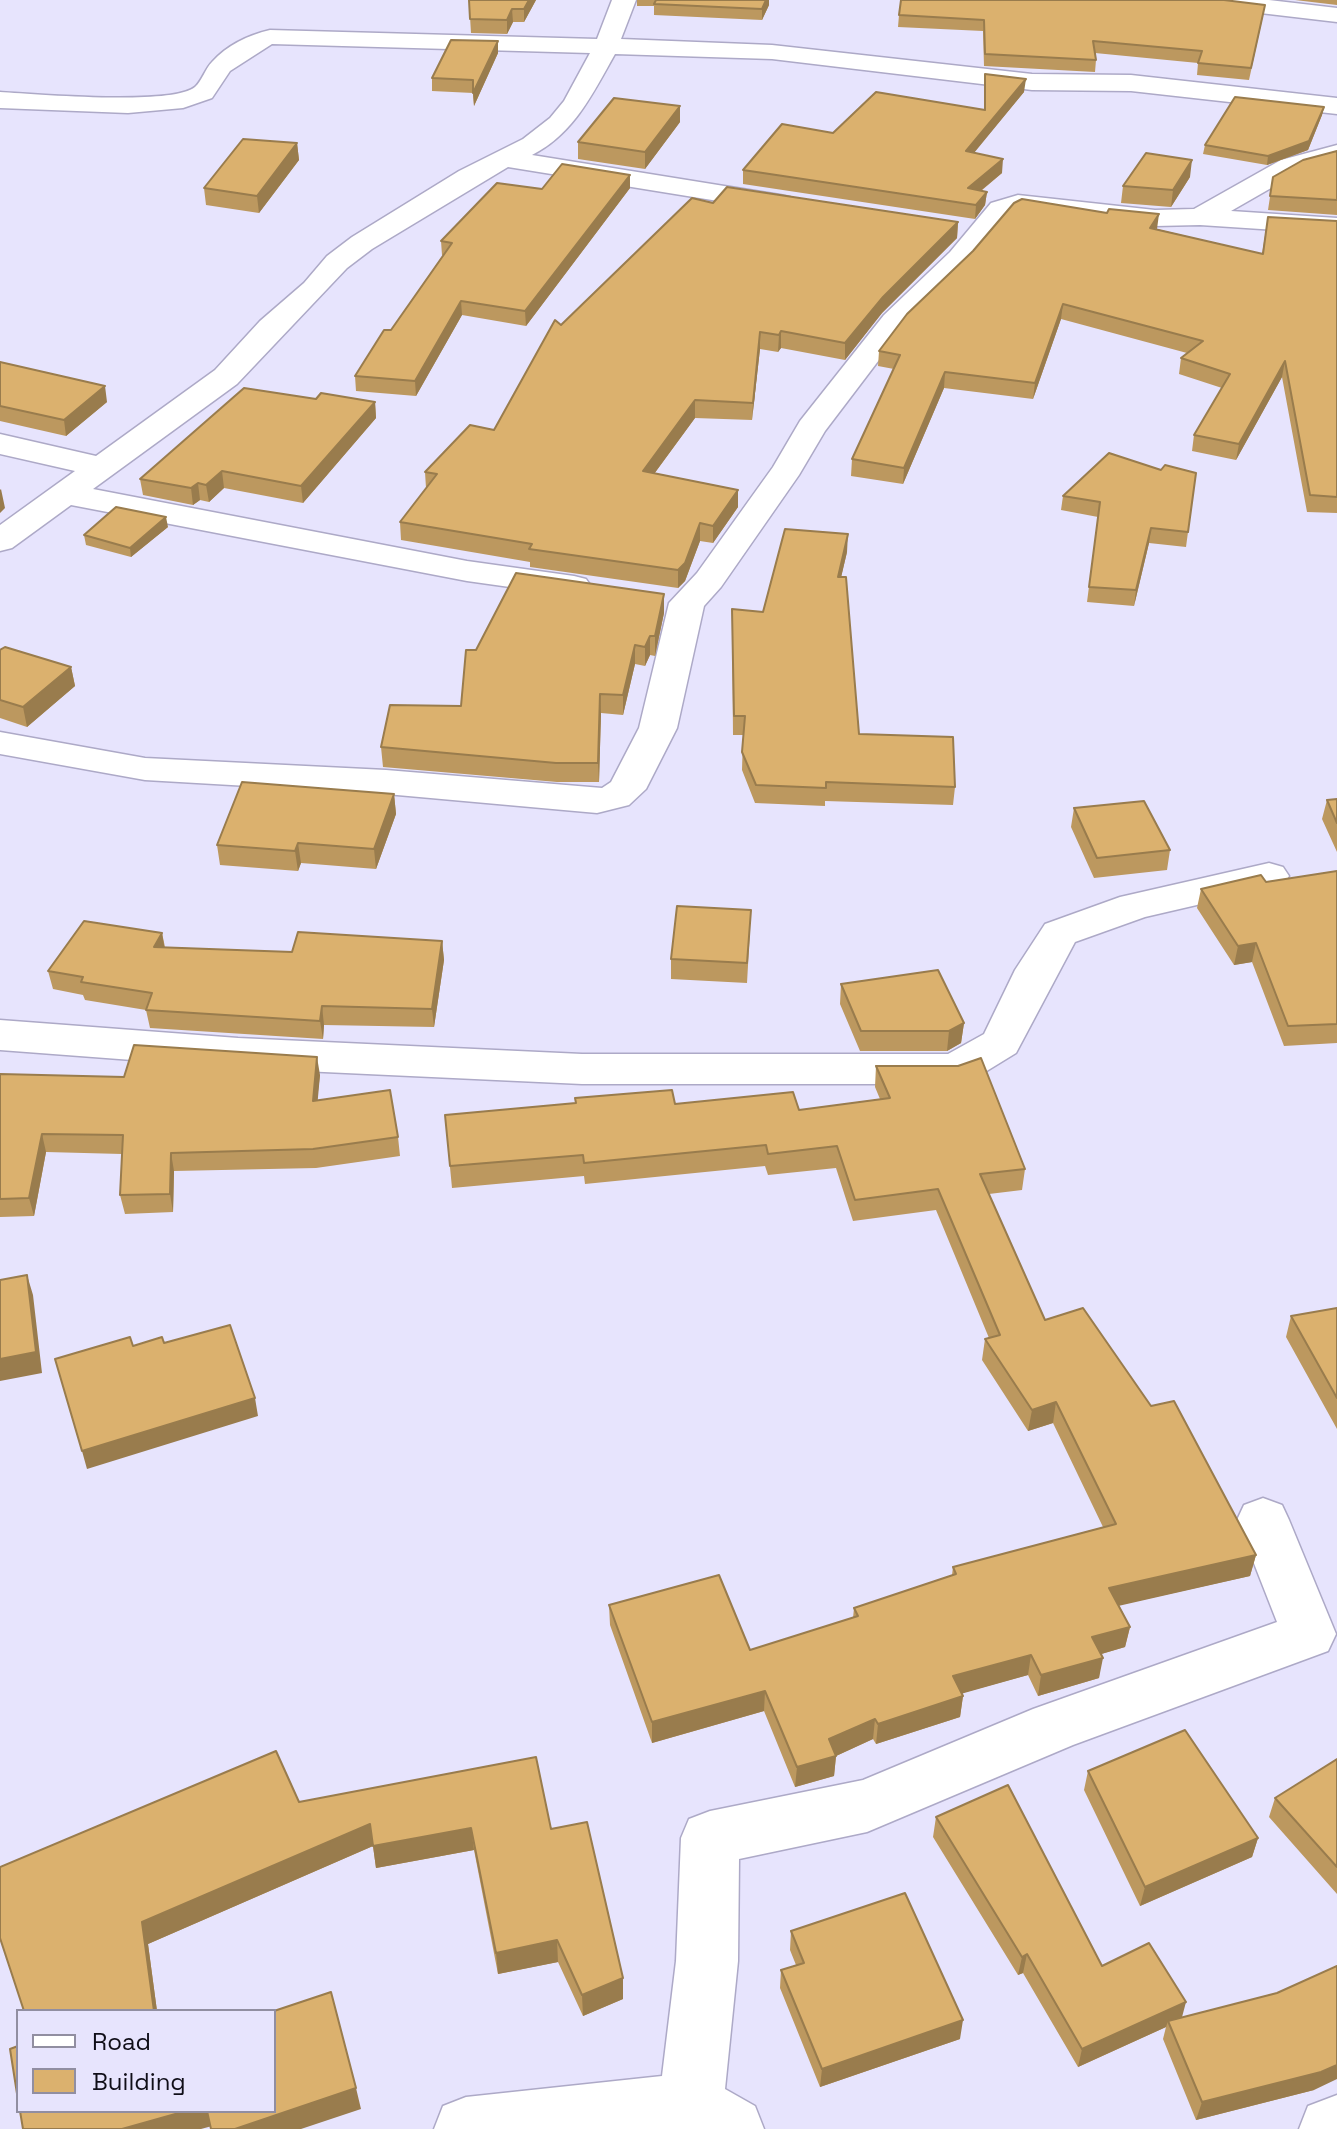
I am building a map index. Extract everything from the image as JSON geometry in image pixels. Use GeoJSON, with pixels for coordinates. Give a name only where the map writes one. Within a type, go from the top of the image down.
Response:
{"type":"FeatureCollection","features":[{"type":"Feature","properties":{"kind":"street"},"geometry":{"type":"LineString","coordinates":[[0,541],[62,493],[226,377],[271,327],[314,289],[337,262],[362,243],[469,177],[532,145],[559,123],[575,104],[607,45],[624,0]]}},
{"type":"Feature","properties":{"kind":"street"},"geometry":{"type":"LineString","coordinates":[[1209,0],[1337,15]]}},
{"type":"Feature","properties":{"kind":"street"},"geometry":{"type":"LineString","coordinates":[[0,100],[128,105],[191,98],[203,93],[221,66],[254,42],[270,37],[772,52],[1032,82],[1131,83],[1337,106]]}},
{"type":"Feature","properties":{"kind":"street"},"geometry":{"type":"LineString","coordinates":[[1200,217],[1290,166],[1337,153]]}},
{"type":"Feature","properties":{"kind":"street"},"geometry":{"type":"LineString","coordinates":[[506,159],[812,207]]}},
{"type":"Feature","properties":{"kind":"street"},"geometry":{"type":"LineString","coordinates":[[0,743],[155,770],[606,799],[627,789],[658,728],[671,600],[709,580],[788,468],[811,428],[967,229],[1018,203],[1155,218],[1200,217],[1337,226]]}},
{"type":"Feature","properties":{"kind":"street"},"geometry":{"type":"LineString","coordinates":[[0,444],[100,467]]}},
{"type":"Feature","properties":{"kind":"street"},"geometry":{"type":"LineString","coordinates":[[62,493],[467,571],[608,591]]}},
{"type":"Feature","properties":{"kind":"street"},"geometry":{"type":"LineString","coordinates":[[0,1035],[238,1053],[582,1069],[956,1069],[1001,1043],[1036,970],[1060,933],[1134,906],[1269,876]]}},
{"type":"Feature","properties":{"kind":"street"},"geometry":{"type":"LineString","coordinates":[[466,2129],[712,2117],[707,1961],[710,1838],[867,1806],[1053,1727],[1309,1634],[1263,1520]]}},
{"type":"Feature","properties":{"kind":"street"},"geometry":{"type":"LineString","coordinates":[[1331,2129],[1337,2127]]}},
{"type":"Feature","properties":{"kind":"building"},"geometry":{"type":"Polygon","coordinates":[[[469,0],[529,0],[524,9],[512,9],[507,20],[470,19],[469,0]]]}},
{"type":"Feature","properties":{"kind":"building"},"geometry":{"type":"Polygon","coordinates":[[[656,0],[766,0],[762,9],[654,4],[656,0]]]}},
{"type":"Feature","properties":{"kind":"building"},"geometry":{"type":"Polygon","coordinates":[[[901,0],[1224,0],[1265,5],[1251,68],[1198,63],[1202,51],[1093,41],[1096,60],[985,54],[984,20],[899,15],[901,0]]]}},
{"type":"Feature","properties":{"kind":"building"},"geometry":{"type":"Polygon","coordinates":[[[451,40],[498,41],[473,93],[473,80],[432,78],[451,40]]]}},
{"type":"Feature","properties":{"kind":"building"},"geometry":{"type":"Polygon","coordinates":[[[985,74],[1026,79],[966,151],[1003,159],[968,188],[987,192],[976,205],[743,170],[782,124],[833,133],[876,92],[985,110],[985,74]]]}},
{"type":"Feature","properties":{"kind":"building"},"geometry":{"type":"Polygon","coordinates":[[[1235,97],[1324,107],[1309,141],[1268,156],[1205,145],[1235,97]]]}},
{"type":"Feature","properties":{"kind":"building"},"geometry":{"type":"Polygon","coordinates":[[[614,98],[680,106],[645,152],[578,142],[614,98]]]}},
{"type":"Feature","properties":{"kind":"building"},"geometry":{"type":"Polygon","coordinates":[[[243,139],[297,143],[257,196],[204,188],[243,139]]]}},
{"type":"Feature","properties":{"kind":"building"},"geometry":{"type":"Polygon","coordinates":[[[1337,151],[1337,200],[1270,196],[1273,177],[1303,160],[1337,151]]]}},
{"type":"Feature","properties":{"kind":"building"},"geometry":{"type":"Polygon","coordinates":[[[1146,153],[1192,160],[1173,190],[1123,186],[1146,153]]]}},
{"type":"Feature","properties":{"kind":"building"},"geometry":{"type":"Polygon","coordinates":[[[562,164],[630,175],[525,311],[461,301],[415,381],[355,376],[384,330],[391,330],[452,243],[441,241],[497,183],[542,189],[562,164]]]}},
{"type":"Feature","properties":{"kind":"building"},"geometry":{"type":"Polygon","coordinates":[[[727,187],[958,222],[883,297],[845,343],[781,331],[779,335],[760,332],[753,403],[695,400],[643,471],[738,490],[713,526],[700,523],[685,563],[678,570],[529,549],[532,544],[400,522],[437,474],[425,472],[470,425],[494,430],[555,320],[561,325],[692,198],[713,203],[727,187]]]}},
{"type":"Feature","properties":{"kind":"building"},"geometry":{"type":"Polygon","coordinates":[[[1022,199],[1107,213],[1109,209],[1159,214],[1150,228],[1263,254],[1268,217],[1337,221],[1337,497],[1310,495],[1285,361],[1239,444],[1194,435],[1230,374],[1181,358],[1203,341],[1063,304],[1035,383],[945,372],[904,468],[852,459],[900,355],[879,351],[907,314],[973,251],[1014,203],[1022,199]]]}},
{"type":"Feature","properties":{"kind":"building"},"geometry":{"type":"Polygon","coordinates":[[[0,362],[105,386],[64,420],[0,406],[0,362]]]}},
{"type":"Feature","properties":{"kind":"building"},"geometry":{"type":"Polygon","coordinates":[[[244,388],[316,399],[321,393],[375,402],[301,486],[222,471],[206,485],[198,483],[191,488],[140,479],[244,388]]]}},
{"type":"Feature","properties":{"kind":"building"},"geometry":{"type":"Polygon","coordinates":[[[1109,453],[1161,470],[1165,465],[1196,473],[1188,532],[1151,528],[1136,590],[1089,587],[1100,502],[1063,496],[1109,453]]]}},
{"type":"Feature","properties":{"kind":"building"},"geometry":{"type":"Polygon","coordinates":[[[116,507],[166,517],[130,548],[84,535],[116,507]]]}},
{"type":"Feature","properties":{"kind":"building"},"geometry":{"type":"Polygon","coordinates":[[[785,529],[848,534],[838,577],[846,577],[859,734],[953,737],[955,787],[826,782],[826,788],[756,785],[742,752],[745,716],[734,716],[732,609],[763,612],[785,529]]]}},
{"type":"Feature","properties":{"kind":"building"},"geometry":{"type":"Polygon","coordinates":[[[516,573],[664,594],[655,636],[650,636],[645,647],[635,645],[623,695],[600,694],[598,763],[556,763],[381,747],[390,705],[461,706],[466,650],[476,650],[516,573]]]}},
{"type":"Feature","properties":{"kind":"building"},"geometry":{"type":"Polygon","coordinates":[[[5,647],[71,667],[23,707],[0,700],[0,650],[5,647]]]}},
{"type":"Feature","properties":{"kind":"building"},"geometry":{"type":"Polygon","coordinates":[[[242,782],[394,794],[374,849],[298,843],[295,851],[217,845],[242,782]]]}},
{"type":"Feature","properties":{"kind":"building"},"geometry":{"type":"Polygon","coordinates":[[[1337,799],[1337,823],[1327,800],[1337,799]]]}},
{"type":"Feature","properties":{"kind":"building"},"geometry":{"type":"Polygon","coordinates":[[[1144,801],[1170,850],[1097,858],[1074,808],[1144,801]]]}},
{"type":"Feature","properties":{"kind":"building"},"geometry":{"type":"Polygon","coordinates":[[[1337,871],[1337,1024],[1288,1026],[1256,943],[1238,946],[1201,889],[1261,875],[1266,882],[1337,871]]]}},
{"type":"Feature","properties":{"kind":"building"},"geometry":{"type":"Polygon","coordinates":[[[677,906],[751,910],[747,963],[671,959],[677,906]]]}},
{"type":"Feature","properties":{"kind":"building"},"geometry":{"type":"Polygon","coordinates":[[[84,921],[162,933],[154,947],[292,952],[298,932],[442,941],[432,1009],[322,1006],[320,1021],[146,1010],[152,993],[81,982],[83,977],[48,971],[84,921]]]}},
{"type":"Feature","properties":{"kind":"building"},"geometry":{"type":"Polygon","coordinates":[[[938,970],[964,1023],[949,1031],[861,1031],[841,984],[938,970]]]}},
{"type":"Feature","properties":{"kind":"building"},"geometry":{"type":"Polygon","coordinates":[[[134,1045],[317,1057],[313,1101],[390,1090],[398,1137],[313,1149],[171,1153],[170,1194],[120,1195],[123,1135],[42,1134],[29,1198],[0,1199],[0,1074],[124,1077],[134,1045]]]}},
{"type":"Feature","properties":{"kind":"building"},"geometry":{"type":"Polygon","coordinates":[[[981,1058],[1025,1169],[980,1174],[1045,1320],[1083,1308],[1151,1406],[1174,1401],[1256,1555],[1109,1588],[1130,1627],[1092,1637],[1103,1658],[1041,1675],[1031,1655],[953,1676],[963,1696],[878,1724],[875,1719],[829,1739],[836,1756],[797,1767],[765,1691],[652,1722],[609,1605],[719,1575],[750,1650],[858,1616],[854,1608],[956,1574],[953,1567],[1116,1524],[1056,1402],[1032,1410],[985,1339],[1000,1335],[938,1189],[855,1200],[837,1146],[768,1154],[766,1145],[584,1163],[583,1155],[450,1166],[445,1115],[576,1103],[575,1098],[672,1090],[675,1104],[793,1092],[799,1110],[890,1098],[876,1066],[958,1066],[981,1058]]]}},
{"type":"Feature","properties":{"kind":"building"},"geometry":{"type":"Polygon","coordinates":[[[27,1275],[36,1352],[0,1359],[0,1280],[27,1275]]]}},
{"type":"Feature","properties":{"kind":"building"},"geometry":{"type":"Polygon","coordinates":[[[1337,1308],[1337,1398],[1291,1316],[1337,1308]]]}},
{"type":"Feature","properties":{"kind":"building"},"geometry":{"type":"Polygon","coordinates":[[[230,1325],[255,1398],[82,1451],[55,1359],[130,1337],[133,1346],[162,1337],[164,1343],[230,1325]]]}},
{"type":"Feature","properties":{"kind":"building"},"geometry":{"type":"Polygon","coordinates":[[[1185,1730],[1258,1838],[1145,1887],[1088,1771],[1185,1730]]]}},
{"type":"Feature","properties":{"kind":"building"},"geometry":{"type":"Polygon","coordinates":[[[276,1751],[299,1802],[536,1757],[551,1829],[587,1822],[623,1978],[582,1995],[557,1940],[496,1953],[471,1828],[373,1846],[370,1824],[142,1922],[154,2009],[23,2009],[0,1938],[0,1867],[276,1751]]]}},
{"type":"Feature","properties":{"kind":"building"},"geometry":{"type":"Polygon","coordinates":[[[1337,1759],[1337,1867],[1275,1798],[1337,1759]]]}},
{"type":"Feature","properties":{"kind":"building"},"geometry":{"type":"Polygon","coordinates":[[[1008,1785],[1102,1966],[1149,1943],[1186,2002],[1082,2049],[1027,1954],[1022,1957],[936,1817],[1008,1785]]]}},
{"type":"Feature","properties":{"kind":"building"},"geometry":{"type":"Polygon","coordinates":[[[905,1893],[963,2020],[822,2069],[781,1970],[804,1963],[791,1931],[905,1893]]]}},
{"type":"Feature","properties":{"kind":"building"},"geometry":{"type":"Polygon","coordinates":[[[1337,1966],[1337,2065],[1321,2072],[1202,2102],[1168,2021],[1277,1993],[1337,1966]]]}},
{"type":"Feature","properties":{"kind":"building"},"geometry":{"type":"Polygon","coordinates":[[[331,1992],[356,2088],[235,2129],[211,2129],[207,2113],[276,2113],[276,2010],[331,1992]]]}},
{"type":"Feature","properties":{"kind":"building"},"geometry":{"type":"Polygon","coordinates":[[[16,2047],[16,2087],[10,2049],[16,2047]]]}},
{"type":"Feature","properties":{"kind":"building"},"geometry":{"type":"Polygon","coordinates":[[[20,2113],[179,2113],[122,2129],[23,2129],[20,2113]]]}}]}
